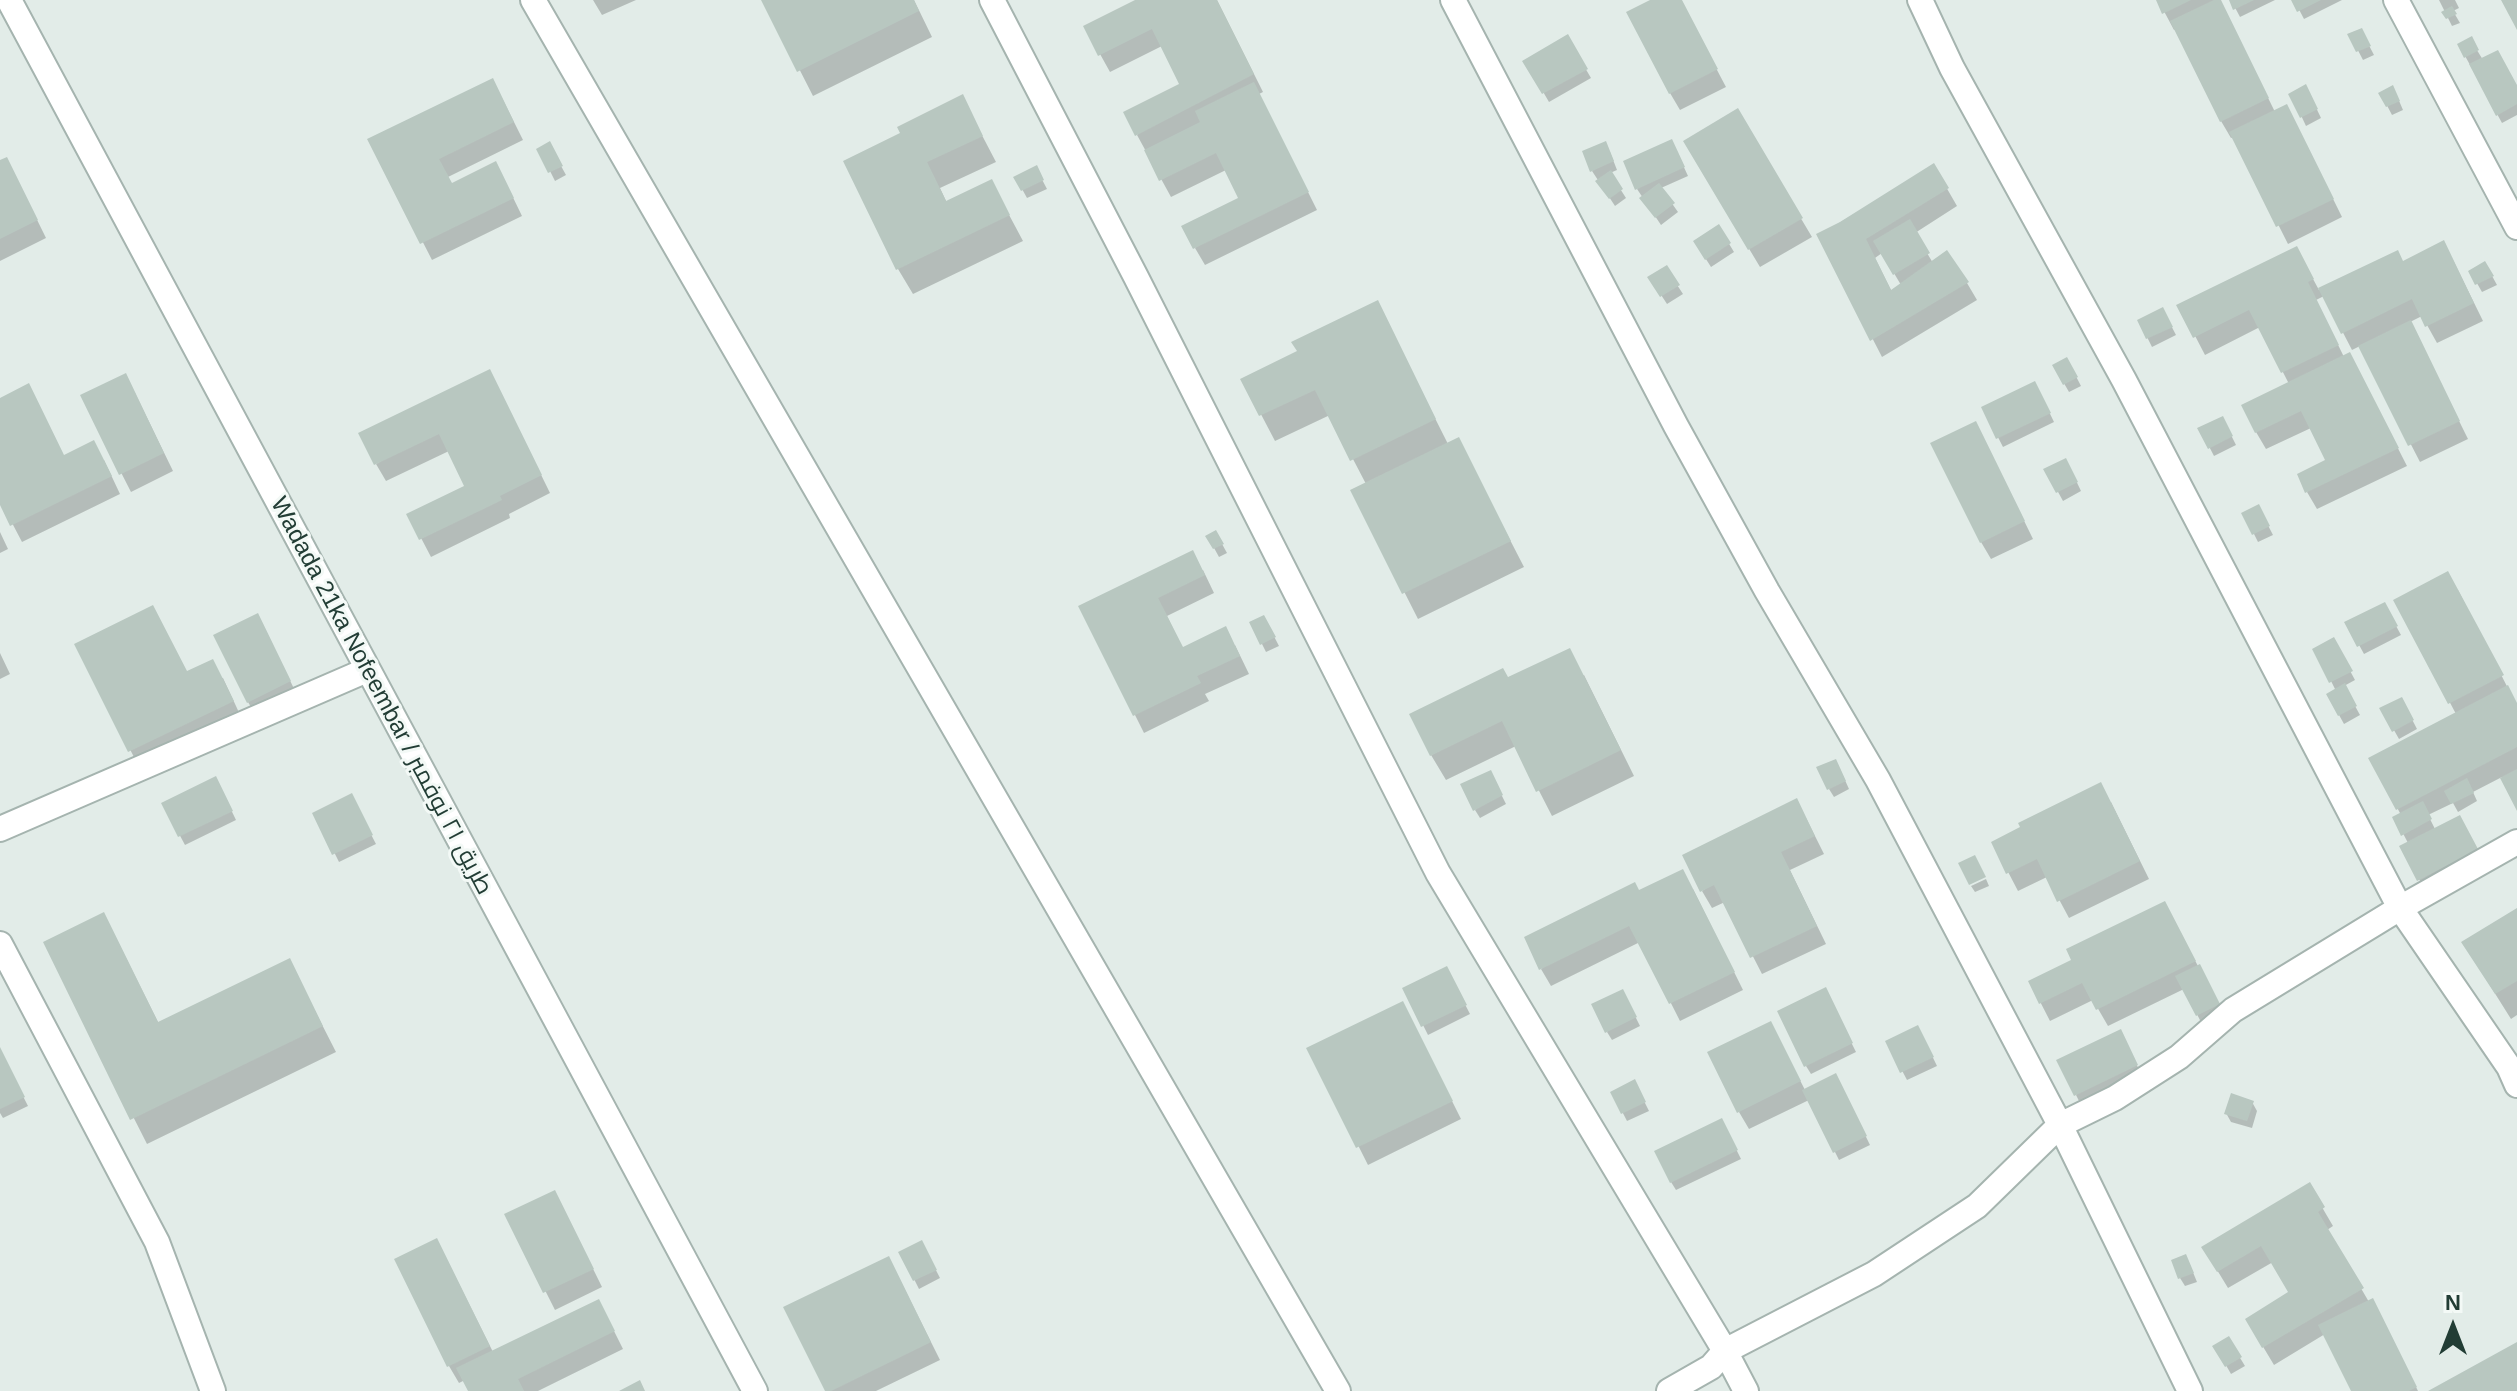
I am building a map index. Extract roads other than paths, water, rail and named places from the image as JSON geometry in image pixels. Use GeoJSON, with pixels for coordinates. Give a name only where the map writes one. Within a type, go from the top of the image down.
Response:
{"type":"FeatureCollection","features":[{"type":"Feature","properties":{"kind":"street","name":"Wadada 21ka Nofeembar / طريق ٢١ نوفمبر"},"geometry":{"type":"LineString","coordinates":[[9,0],[755,1391]]}},
{"type":"Feature","properties":{"kind":"street"},"geometry":{"type":"LineString","coordinates":[[533,0],[1338,1391]]}},
{"type":"Feature","properties":{"kind":"street"},"geometry":{"type":"LineString","coordinates":[[992,0],[1438,873],[1746,1391]]}},
{"type":"Feature","properties":{"kind":"street"},"geometry":{"type":"LineString","coordinates":[[1453,0],[1676,426],[1767,591],[1878,780],[2060,1125],[2190,1391]]}},
{"type":"Feature","properties":{"kind":"street"},"geometry":{"type":"LineString","coordinates":[[1920,0],[1952,68],[2131,394],[2400,908],[2509,1067],[2517,1085]]}},
{"type":"Feature","properties":{"kind":"street"},"geometry":{"type":"LineString","coordinates":[[2396,0],[2517,227]]}},
{"type":"Feature","properties":{"kind":"street"},"geometry":{"type":"LineString","coordinates":[[0,829],[367,670]]}},
{"type":"Feature","properties":{"kind":"street"},"geometry":{"type":"LineString","coordinates":[[1669,1391],[1711,1367],[1725,1351],[1874,1274],[1977,1206],[2060,1125],[2115,1098],[2179,1057],[2233,1010],[2400,908],[2517,842]]}},
{"type":"Feature","properties":{"kind":"street"},"geometry":{"type":"LineString","coordinates":[[0,944],[157,1242],[213,1391]]}}]}
